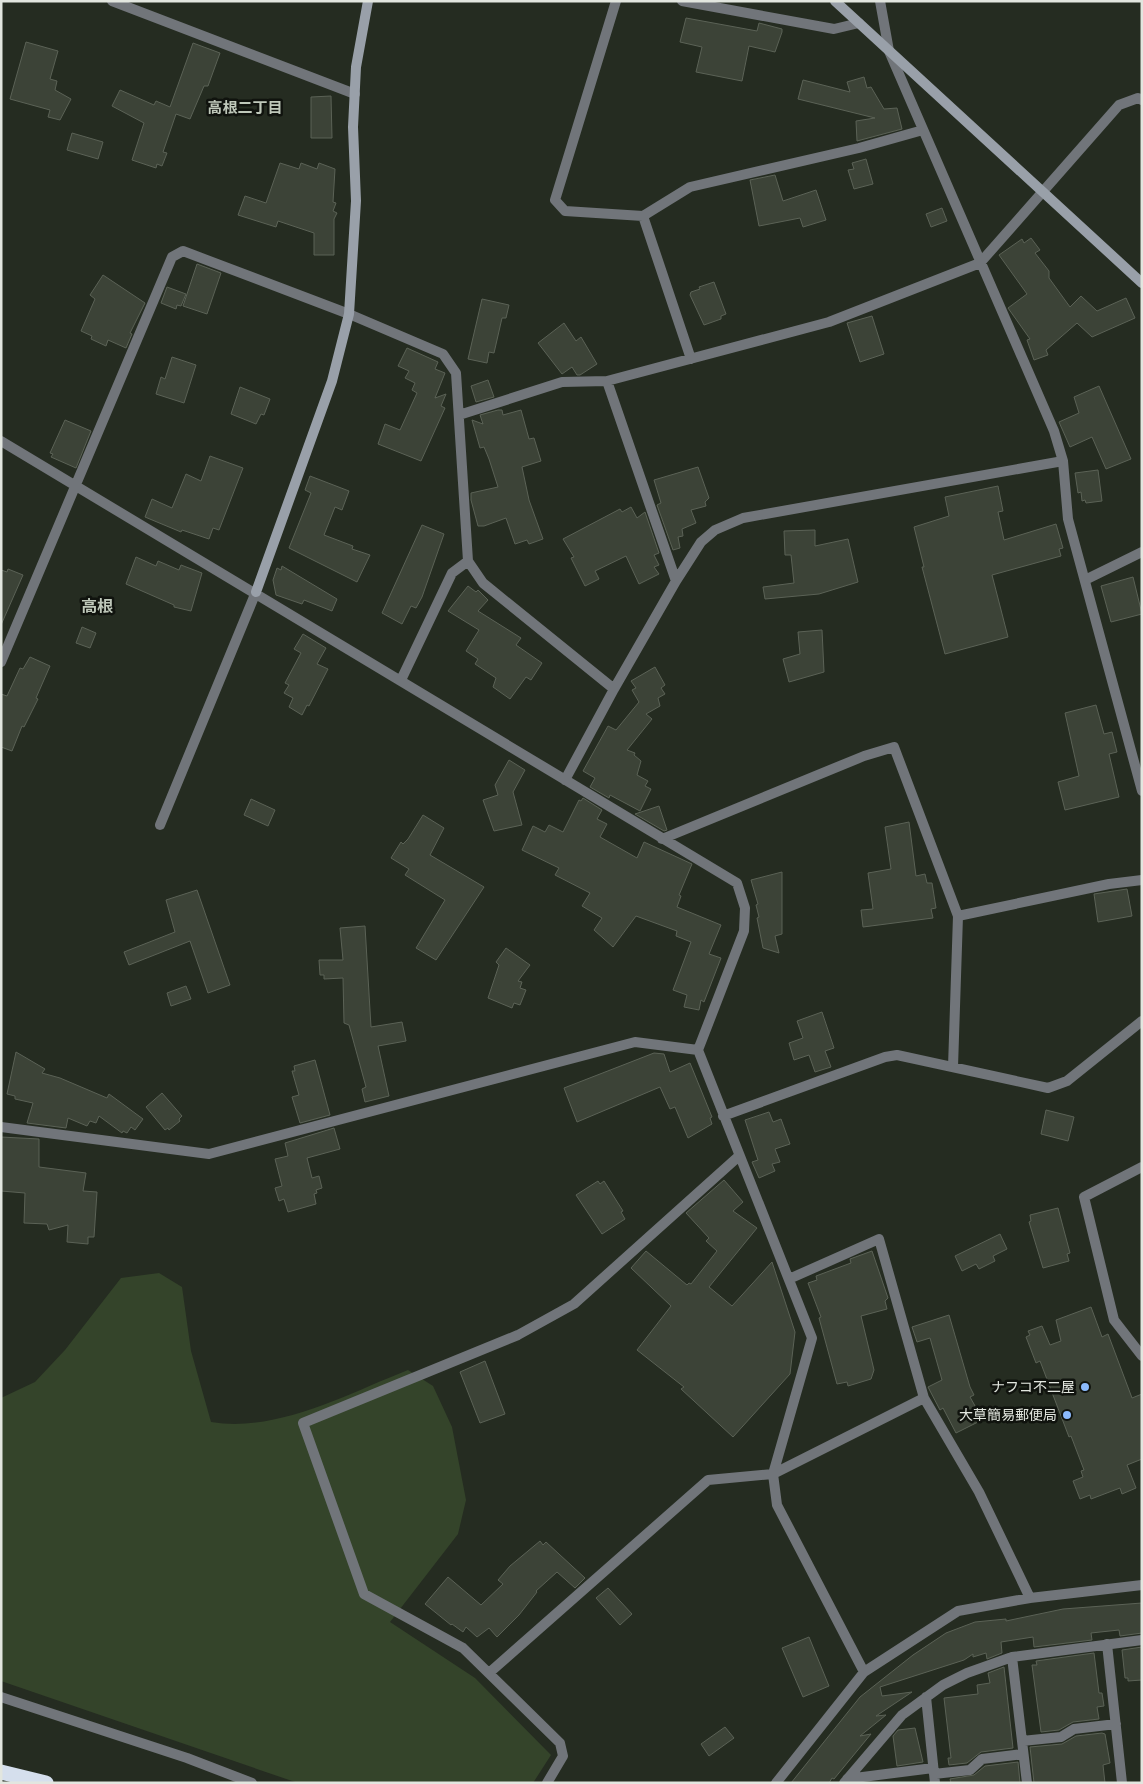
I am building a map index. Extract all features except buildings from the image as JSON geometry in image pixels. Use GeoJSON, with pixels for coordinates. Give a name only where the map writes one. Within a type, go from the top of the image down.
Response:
{"type":"FeatureCollection","features":[{"type":"Feature","properties":{"kind":"highway"},"geometry":{"type":"LineString","coordinates":[[1,1772],[46,1783]]}},
{"type":"Feature","properties":{"kind":"street"},"geometry":{"type":"LineString","coordinates":[[112,1],[355,94]]}},
{"type":"Feature","properties":{"kind":"street"},"geometry":{"type":"LineString","coordinates":[[160,825],[256,592],[332,381],[349,314],[356,201],[353,127],[356,67],[368,1]]}},
{"type":"Feature","properties":{"kind":"street"},"geometry":{"type":"LineString","coordinates":[[616,1],[555,200],[566,211],[643,216],[690,188],[859,148],[923,130]]}},
{"type":"Feature","properties":{"kind":"street"},"geometry":{"type":"LineString","coordinates":[[682,1],[834,29],[859,23]]}},
{"type":"Feature","properties":{"kind":"street"},"geometry":{"type":"LineString","coordinates":[[835,1],[1142,283]]}},
{"type":"Feature","properties":{"kind":"street"},"geometry":{"type":"LineString","coordinates":[[880,1],[889,51],[1054,431],[1063,461],[1068,518],[1142,791]]}},
{"type":"Feature","properties":{"kind":"street"},"geometry":{"type":"LineString","coordinates":[[459,415],[562,382],[607,381],[829,322],[980,263],[1042,190],[1119,105],[1138,98],[1142,100]]}},
{"type":"Feature","properties":{"kind":"street"},"geometry":{"type":"LineString","coordinates":[[643,216],[691,358]]}},
{"type":"Feature","properties":{"kind":"street"},"geometry":{"type":"LineString","coordinates":[[1,662],[172,257],[183,251],[349,314],[443,354],[456,373],[468,561],[483,583],[614,689]]}},
{"type":"Feature","properties":{"kind":"street"},"geometry":{"type":"LineString","coordinates":[[607,381],[676,581]]}},
{"type":"Feature","properties":{"kind":"street"},"geometry":{"type":"LineString","coordinates":[[1,441],[256,592],[737,883],[745,908],[744,931],[698,1050],[812,1338],[773,1474],[776,1504],[864,1672]]}},
{"type":"Feature","properties":{"kind":"street"},"geometry":{"type":"LineString","coordinates":[[565,780],[614,689],[676,581],[701,542],[715,530],[743,518],[1063,461]]}},
{"type":"Feature","properties":{"kind":"street"},"geometry":{"type":"LineString","coordinates":[[1085,580],[1142,552]]}},
{"type":"Feature","properties":{"kind":"street"},"geometry":{"type":"LineString","coordinates":[[401,680],[452,573],[468,561]]}},
{"type":"Feature","properties":{"kind":"street"},"geometry":{"type":"LineString","coordinates":[[662,839],[864,756],[894,747],[958,916],[953,1067]]}},
{"type":"Feature","properties":{"kind":"street"},"geometry":{"type":"LineString","coordinates":[[958,916],[1108,884],[1142,880]]}},
{"type":"Feature","properties":{"kind":"street"},"geometry":{"type":"LineString","coordinates":[[723,1116],[885,1057],[897,1055],[1048,1088],[1067,1081],[1142,1021]]}},
{"type":"Feature","properties":{"kind":"street"},"geometry":{"type":"LineString","coordinates":[[1,1128],[209,1154],[635,1042],[698,1050]]}},
{"type":"Feature","properties":{"kind":"street"},"geometry":{"type":"LineString","coordinates":[[547,1783],[563,1756],[560,1743],[464,1648],[364,1594],[303,1423],[518,1335],[574,1304],[739,1156]]}},
{"type":"Feature","properties":{"kind":"street"},"geometry":{"type":"LineString","coordinates":[[1142,1167],[1084,1197],[1114,1320],[1142,1356]]}},
{"type":"Feature","properties":{"kind":"street"},"geometry":{"type":"LineString","coordinates":[[789,1279],[879,1239],[924,1398],[978,1492],[1030,1598]]}},
{"type":"Feature","properties":{"kind":"street"},"geometry":{"type":"LineString","coordinates":[[489,1673],[708,1480],[773,1474],[924,1398]]}},
{"type":"Feature","properties":{"kind":"street"},"geometry":{"type":"LineString","coordinates":[[776,1783],[864,1672],[958,1611],[1030,1598],[1142,1585]]}},
{"type":"Feature","properties":{"kind":"street"},"geometry":{"type":"LineString","coordinates":[[846,1781],[902,1715],[926,1697],[966,1672],[1012,1657],[1142,1640]]}},
{"type":"Feature","properties":{"kind":"street"},"geometry":{"type":"LineString","coordinates":[[1107,1644],[1122,1783]]}},
{"type":"Feature","properties":{"kind":"street"},"geometry":{"type":"LineString","coordinates":[[1012,1657],[1027,1783]]}},
{"type":"Feature","properties":{"kind":"street"},"geometry":{"type":"LineString","coordinates":[[1,1697],[187,1758],[252,1783]]}},
{"type":"Feature","properties":{"kind":"street"},"geometry":{"type":"LineString","coordinates":[[926,1697],[934,1775]]}},
{"type":"Feature","properties":{"kind":"street"},"geometry":{"type":"LineString","coordinates":[[1022,1740],[1061,1737],[1074,1729],[1116,1724]]}},
{"type":"Feature","properties":{"kind":"street"},"geometry":{"type":"LineString","coordinates":[[846,1781],[934,1775],[970,1770],[982,1759],[1023,1754]]}},
{"type":"Feature","properties":{"kind":"green space"},"geometry":{"type":"Polygon","coordinates":[[[159,1273],[182,1287],[191,1351],[211,1422],[236,1424],[286,1417],[336,1400],[408,1370],[433,1386],[452,1427],[466,1500],[458,1534],[390,1622],[475,1678],[551,1755],[533,1783],[298,1783],[1,1681],[1,1398],[35,1382],[65,1350],[121,1278],[159,1273]]]}},
{"type":"Feature","properties":{"kind":"place","name":"ナフコ不二屋"},"geometry":{"type":"Point","coordinates":[1085,1387]}},
{"type":"Feature","properties":{"kind":"place","name":"大草簡易郵便局"},"geometry":{"type":"Point","coordinates":[1067,1415]}},
{"type":"Feature","properties":{"kind":"district","name":"高根二丁目"},"geometry":{"type":"Point","coordinates":[245,107]}},
{"type":"Feature","properties":{"kind":"district","name":"高根"},"geometry":{"type":"Point","coordinates":[97,606]}}]}
